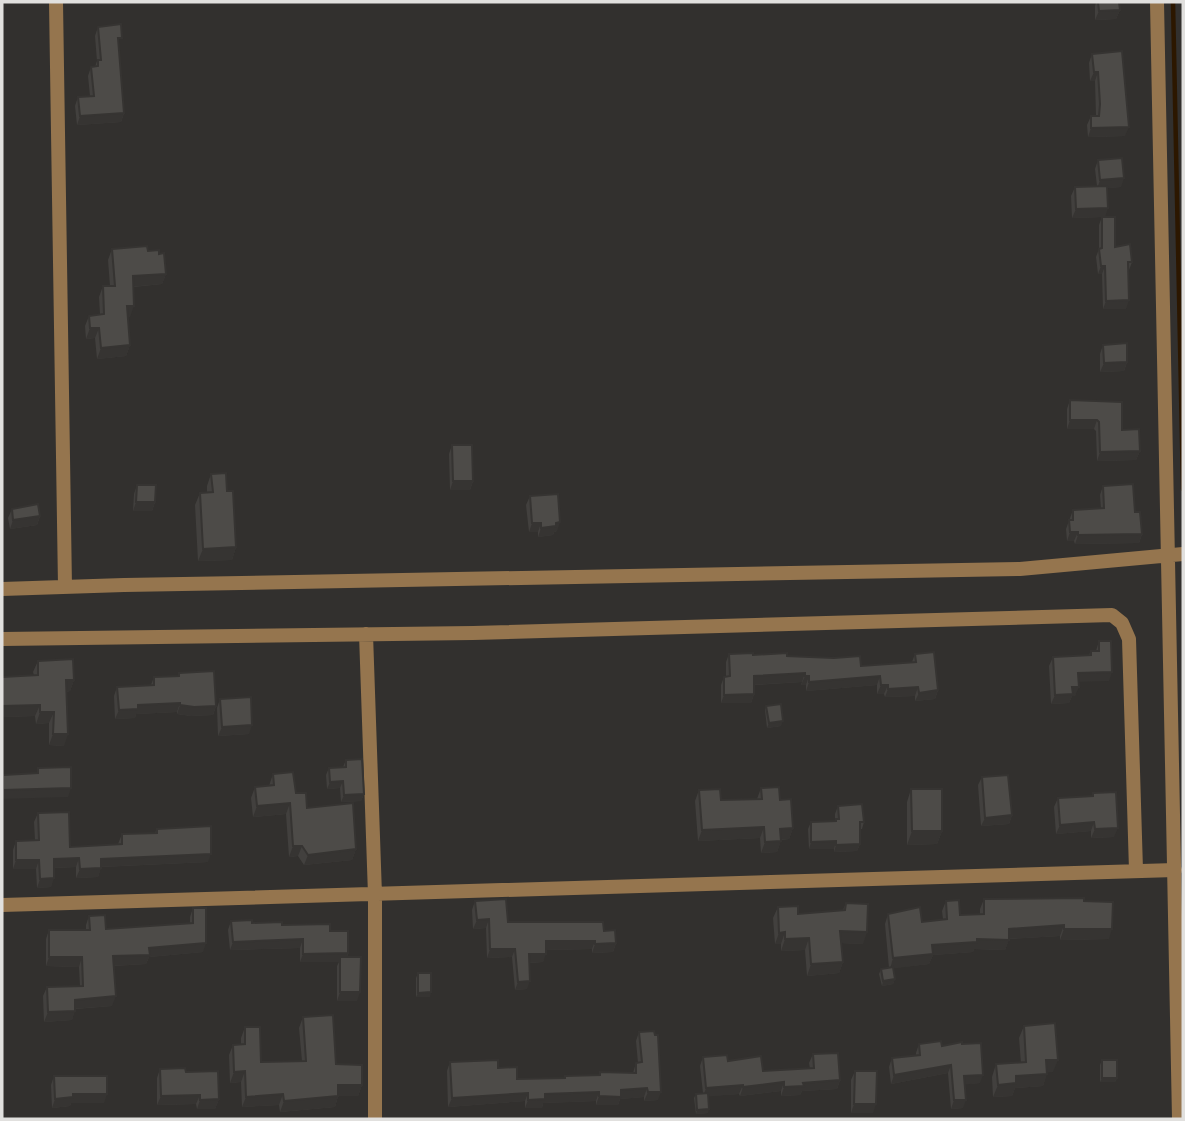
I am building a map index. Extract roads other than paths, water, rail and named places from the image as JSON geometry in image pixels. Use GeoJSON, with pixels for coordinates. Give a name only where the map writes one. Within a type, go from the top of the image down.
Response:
{"type":"FeatureCollection","features":[{"type":"Feature","properties":{"kind":"street"},"geometry":{"type":"LineString","coordinates":[[56,2],[65,587]]}},
{"type":"Feature","properties":{"kind":"street"},"geometry":{"type":"LineString","coordinates":[[1157,2],[1176,555],[1175,870],[1179,898],[1179,1119]]}},
{"type":"Feature","properties":{"kind":"street"},"geometry":{"type":"LineString","coordinates":[[2,589],[1020,569],[1176,555]]}},
{"type":"Feature","properties":{"kind":"street"},"geometry":{"type":"LineString","coordinates":[[2,639],[366,634],[1112,615],[1122,623],[1129,639],[1136,870]]}},
{"type":"Feature","properties":{"kind":"street"},"geometry":{"type":"LineString","coordinates":[[366,634],[375,895],[375,1119]]}},
{"type":"Feature","properties":{"kind":"street"},"geometry":{"type":"LineString","coordinates":[[2,905],[1175,870]]}},
{"type":"Feature","properties":{"kind":"waterway"},"geometry":{"type":"LineString","coordinates":[[1173,2],[1183,489]]}}]}
